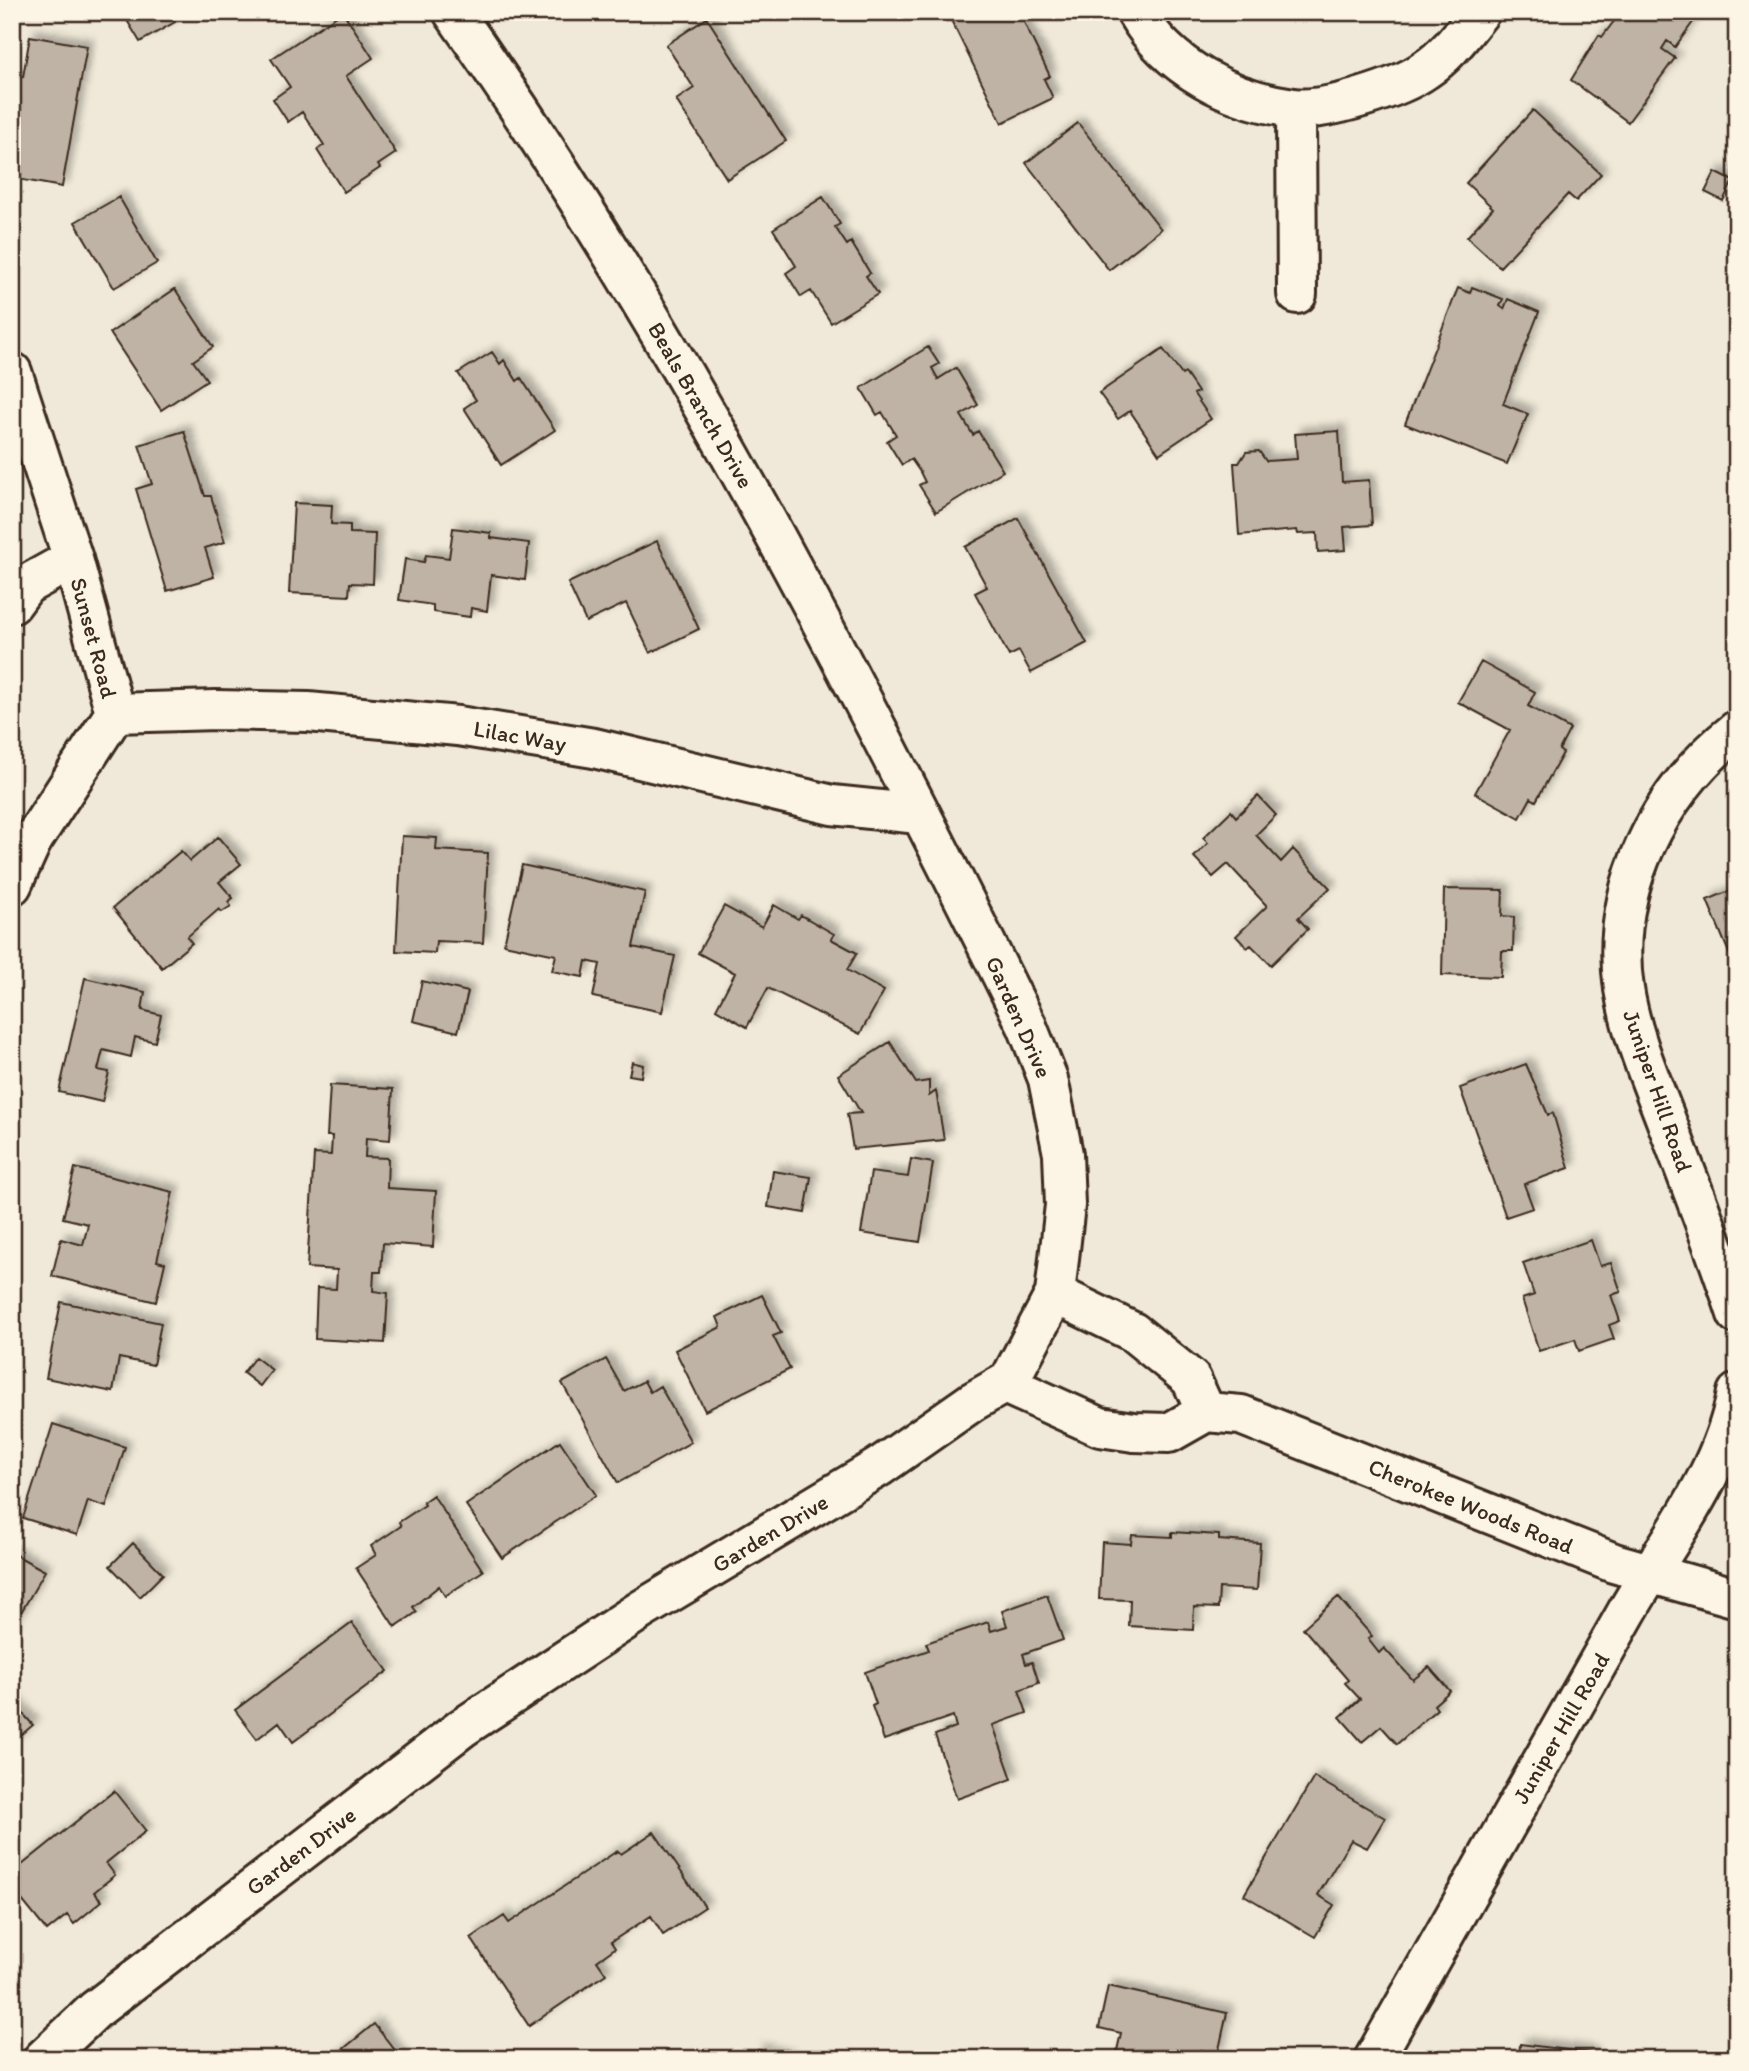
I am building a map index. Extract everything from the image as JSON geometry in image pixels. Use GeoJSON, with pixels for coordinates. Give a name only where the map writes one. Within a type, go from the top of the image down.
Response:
{"type":"FeatureCollection","features":[{"type":"Feature","properties":{"kind":"street","name":"Beals Branch Drive"},"geometry":{"type":"LineString","coordinates":[[453,12],[658,330],[783,548],[919,814]]}},
{"type":"Feature","properties":{"kind":"street"},"geometry":{"type":"LineString","coordinates":[[1136,12],[1145,28],[1166,52],[1202,78],[1237,95],[1296,109],[1365,97],[1397,86],[1426,70],[1451,49],[1480,12]]}},
{"type":"Feature","properties":{"kind":"street"},"geometry":{"type":"LineString","coordinates":[[1296,109],[1297,294]]}},
{"type":"Feature","properties":{"kind":"street","name":"Sunset Road"},"geometry":{"type":"LineString","coordinates":[[12,372],[73,559],[115,713],[32,841],[12,885]]}},
{"type":"Feature","properties":{"kind":"street"},"geometry":{"type":"LineString","coordinates":[[12,604],[26,585],[73,559]]}},
{"type":"Feature","properties":{"kind":"street","name":"Lilac Way"},"geometry":{"type":"LineString","coordinates":[[115,713],[216,710],[308,712],[458,726],[594,748],[832,805],[919,814]]}},
{"type":"Feature","properties":{"kind":"street","name":"Juniper Hill Road"},"geometry":{"type":"LineString","coordinates":[[1737,730],[1712,749],[1670,800],[1646,841],[1633,876],[1624,914],[1622,956],[1628,1010],[1646,1068],[1737,1314]]}},
{"type":"Feature","properties":{"kind":"street","name":"Garden Drive"},"geometry":{"type":"LineString","coordinates":[[43,2059],[95,2010],[462,1728],[641,1610],[878,1467],[972,1402],[1007,1382],[1007,1385],[1055,1294],[1065,1205],[1063,1154],[1048,1080],[1022,1014],[919,814]]}},
{"type":"Feature","properties":{"kind":"street"},"geometry":{"type":"LineString","coordinates":[[1007,1385],[1100,1427],[1134,1432],[1169,1433],[1206,1412],[1191,1379],[1133,1332],[1055,1294]]}},
{"type":"Feature","properties":{"kind":"street","name":"Juniper Hill Road"},"geometry":{"type":"LineString","coordinates":[[1374,2059],[1720,1450],[1732,1419],[1737,1393]]}},
{"type":"Feature","properties":{"kind":"street","name":"Cherokee Woods Road"},"geometry":{"type":"LineString","coordinates":[[1206,1412],[1241,1415],[1651,1574],[1737,1598]]}},
{"type":"Feature","properties":{"kind":"building"},"geometry":{"type":"Polygon","coordinates":[[[122,12],[170,12],[175,22],[140,42],[122,12]]]}},
{"type":"Feature","properties":{"kind":"building"},"geometry":{"type":"Polygon","coordinates":[[[343,12],[373,58],[346,76],[396,153],[378,165],[380,168],[344,192],[317,150],[324,145],[302,112],[288,122],[273,99],[290,87],[271,59],[343,12]]]}},
{"type":"Feature","properties":{"kind":"building"},"geometry":{"type":"Polygon","coordinates":[[[947,12],[1019,12],[1050,76],[1044,79],[1053,98],[1002,123],[947,12]]]}},
{"type":"Feature","properties":{"kind":"building"},"geometry":{"type":"Polygon","coordinates":[[[1621,12],[1689,12],[1696,18],[1675,47],[1667,41],[1662,49],[1675,58],[1628,122],[1571,80],[1599,35],[1602,37],[1621,12]]]}},
{"type":"Feature","properties":{"kind":"building"},"geometry":{"type":"Polygon","coordinates":[[[707,18],[786,141],[727,179],[676,100],[694,88],[666,45],[707,18]]]}},
{"type":"Feature","properties":{"kind":"building"},"geometry":{"type":"Polygon","coordinates":[[[30,36],[87,46],[62,187],[12,178],[12,86],[14,76],[23,77],[30,36]]]}},
{"type":"Feature","properties":{"kind":"building"},"geometry":{"type":"Polygon","coordinates":[[[1533,110],[1601,174],[1576,201],[1568,194],[1500,267],[1467,237],[1493,208],[1466,183],[1533,110]]]}},
{"type":"Feature","properties":{"kind":"building"},"geometry":{"type":"Polygon","coordinates":[[[1078,123],[1161,229],[1109,270],[1026,163],[1078,123]]]}},
{"type":"Feature","properties":{"kind":"building"},"geometry":{"type":"Polygon","coordinates":[[[1715,172],[1733,181],[1723,201],[1705,192],[1715,172]]]}},
{"type":"Feature","properties":{"kind":"building"},"geometry":{"type":"Polygon","coordinates":[[[119,197],[157,263],[114,288],[75,222],[119,197]]]}},
{"type":"Feature","properties":{"kind":"building"},"geometry":{"type":"Polygon","coordinates":[[[823,197],[840,224],[835,227],[847,245],[851,242],[870,273],[866,276],[878,294],[831,323],[811,291],[801,297],[786,273],[796,266],[773,229],[823,197]]]}},
{"type":"Feature","properties":{"kind":"building"},"geometry":{"type":"Polygon","coordinates":[[[1472,287],[1503,299],[1500,306],[1504,309],[1508,299],[1539,312],[1503,404],[1528,414],[1507,464],[1405,424],[1458,288],[1470,293],[1472,287]]]}},
{"type":"Feature","properties":{"kind":"building"},"geometry":{"type":"Polygon","coordinates":[[[175,289],[213,347],[193,361],[207,380],[161,410],[110,333],[175,289]]]}},
{"type":"Feature","properties":{"kind":"building"},"geometry":{"type":"Polygon","coordinates":[[[928,347],[939,364],[932,368],[938,379],[956,368],[978,405],[961,415],[973,435],[978,431],[1003,471],[936,512],[919,485],[925,482],[920,472],[911,459],[902,465],[887,441],[896,435],[882,412],[877,415],[861,388],[928,347]]]}},
{"type":"Feature","properties":{"kind":"building"},"geometry":{"type":"Polygon","coordinates":[[[1163,349],[1182,375],[1185,373],[1194,386],[1198,392],[1194,394],[1211,419],[1159,454],[1130,411],[1118,419],[1099,393],[1163,349]]]}},
{"type":"Feature","properties":{"kind":"building"},"geometry":{"type":"Polygon","coordinates":[[[492,352],[500,364],[504,360],[517,381],[521,378],[555,430],[501,465],[464,408],[476,400],[458,373],[492,352]]]}},
{"type":"Feature","properties":{"kind":"building"},"geometry":{"type":"Polygon","coordinates":[[[184,431],[205,496],[211,496],[225,542],[205,548],[214,577],[167,591],[136,489],[152,484],[139,445],[184,431]]]}},
{"type":"Feature","properties":{"kind":"building"},"geometry":{"type":"Polygon","coordinates":[[[1339,431],[1342,482],[1369,480],[1372,525],[1344,527],[1346,550],[1318,552],[1317,533],[1298,534],[1297,530],[1239,535],[1234,463],[1239,463],[1246,452],[1259,451],[1266,461],[1297,459],[1295,434],[1339,431]]]}},
{"type":"Feature","properties":{"kind":"building"},"geometry":{"type":"Polygon","coordinates":[[[294,503],[332,505],[331,524],[350,525],[350,533],[375,534],[373,584],[350,583],[349,596],[289,593],[294,503]]]}},
{"type":"Feature","properties":{"kind":"building"},"geometry":{"type":"Polygon","coordinates":[[[1018,518],[1087,643],[1031,673],[1019,651],[1009,656],[975,593],[987,587],[965,547],[1018,518]]]}},
{"type":"Feature","properties":{"kind":"building"},"geometry":{"type":"Polygon","coordinates":[[[453,528],[491,533],[491,538],[529,543],[525,580],[491,575],[487,611],[471,608],[470,617],[433,612],[433,605],[399,600],[405,559],[424,562],[426,555],[449,558],[453,528]]]}},
{"type":"Feature","properties":{"kind":"building"},"geometry":{"type":"Polygon","coordinates":[[[657,541],[699,629],[650,653],[626,603],[586,622],[568,583],[657,541]]]}},
{"type":"Feature","properties":{"kind":"building"},"geometry":{"type":"Polygon","coordinates":[[[1481,662],[1535,692],[1528,706],[1570,729],[1559,750],[1563,753],[1536,801],[1531,798],[1520,818],[1475,793],[1510,730],[1458,702],[1481,662]]]}},
{"type":"Feature","properties":{"kind":"building"},"geometry":{"type":"Polygon","coordinates":[[[1258,796],[1276,815],[1256,835],[1281,862],[1293,849],[1330,888],[1298,918],[1308,929],[1271,965],[1251,945],[1247,948],[1236,936],[1267,906],[1228,864],[1213,877],[1194,857],[1208,843],[1203,838],[1231,811],[1236,817],[1258,796]]]}},
{"type":"Feature","properties":{"kind":"building"},"geometry":{"type":"Polygon","coordinates":[[[402,836],[437,838],[436,850],[488,853],[483,943],[436,941],[435,953],[396,951],[402,836]]]}},
{"type":"Feature","properties":{"kind":"building"},"geometry":{"type":"Polygon","coordinates":[[[218,837],[241,864],[219,882],[233,898],[228,902],[231,906],[222,912],[219,909],[187,937],[192,943],[162,968],[113,908],[181,851],[190,861],[218,837]]]}},
{"type":"Feature","properties":{"kind":"building"},"geometry":{"type":"Polygon","coordinates":[[[522,865],[645,892],[633,947],[675,956],[662,1012],[593,997],[600,964],[586,961],[583,977],[552,971],[556,955],[504,944],[522,865]]]}},
{"type":"Feature","properties":{"kind":"building"},"geometry":{"type":"Polygon","coordinates":[[[1737,888],[1737,972],[1707,900],[1737,888]]]}},
{"type":"Feature","properties":{"kind":"building"},"geometry":{"type":"Polygon","coordinates":[[[1444,889],[1503,890],[1502,916],[1514,917],[1513,951],[1502,951],[1501,977],[1442,975],[1444,889]]]}},
{"type":"Feature","properties":{"kind":"building"},"geometry":{"type":"Polygon","coordinates":[[[774,905],[798,919],[801,915],[834,934],[831,939],[857,953],[847,970],[884,991],[860,1034],[768,988],[747,1027],[716,1009],[735,973],[698,953],[724,906],[762,927],[774,905]]]}},
{"type":"Feature","properties":{"kind":"building"},"geometry":{"type":"Polygon","coordinates":[[[85,978],[145,992],[142,1010],[161,1015],[155,1042],[135,1037],[131,1057],[103,1050],[98,1070],[109,1072],[102,1102],[59,1092],[85,978]]]}},
{"type":"Feature","properties":{"kind":"building"},"geometry":{"type":"Polygon","coordinates":[[[422,981],[468,992],[458,1032],[413,1021],[422,981]]]}},
{"type":"Feature","properties":{"kind":"building"},"geometry":{"type":"Polygon","coordinates":[[[890,1042],[916,1083],[929,1081],[929,1096],[936,1091],[944,1140],[853,1149],[847,1114],[861,1113],[838,1075],[890,1042]]]}},
{"type":"Feature","properties":{"kind":"building"},"geometry":{"type":"Polygon","coordinates":[[[632,1062],[643,1065],[641,1077],[629,1075],[632,1062]]]}},
{"type":"Feature","properties":{"kind":"building"},"geometry":{"type":"Polygon","coordinates":[[[1526,1064],[1548,1115],[1553,1113],[1569,1168],[1524,1184],[1533,1208],[1506,1217],[1460,1088],[1526,1064]]]}},
{"type":"Feature","properties":{"kind":"building"},"geometry":{"type":"Polygon","coordinates":[[[330,1085],[393,1089],[390,1140],[366,1138],[365,1157],[388,1158],[387,1188],[436,1191],[433,1247],[383,1243],[381,1272],[374,1272],[373,1291],[388,1293],[385,1343],[315,1339],[317,1288],[336,1289],[337,1270],[307,1268],[314,1154],[331,1155],[332,1136],[327,1136],[330,1085]]]}},
{"type":"Feature","properties":{"kind":"building"},"geometry":{"type":"Polygon","coordinates":[[[911,1159],[933,1163],[920,1242],[861,1233],[871,1172],[908,1177],[911,1159]]]}},
{"type":"Feature","properties":{"kind":"building"},"geometry":{"type":"Polygon","coordinates":[[[75,1168],[173,1192],[157,1261],[165,1263],[156,1302],[52,1276],[61,1239],[83,1245],[88,1224],[63,1218],[75,1168]]]}},
{"type":"Feature","properties":{"kind":"building"},"geometry":{"type":"Polygon","coordinates":[[[773,1171],[811,1177],[805,1213],[768,1207],[773,1171]]]}},
{"type":"Feature","properties":{"kind":"building"},"geometry":{"type":"Polygon","coordinates":[[[1591,1240],[1600,1266],[1611,1263],[1621,1292],[1611,1295],[1620,1321],[1609,1325],[1614,1339],[1579,1351],[1575,1339],[1539,1351],[1522,1299],[1534,1295],[1523,1263],[1591,1240]]]}},
{"type":"Feature","properties":{"kind":"building"},"geometry":{"type":"Polygon","coordinates":[[[762,1295],[781,1333],[773,1336],[790,1369],[705,1411],[675,1350],[721,1327],[717,1317],[762,1295]]]}},
{"type":"Feature","properties":{"kind":"building"},"geometry":{"type":"Polygon","coordinates":[[[61,1302],[161,1323],[153,1365],[119,1358],[113,1392],[46,1378],[61,1302]]]}},
{"type":"Feature","properties":{"kind":"building"},"geometry":{"type":"Polygon","coordinates":[[[255,1357],[272,1370],[260,1386],[243,1373],[255,1357]]]}},
{"type":"Feature","properties":{"kind":"building"},"geometry":{"type":"Polygon","coordinates":[[[606,1359],[624,1391],[644,1381],[650,1392],[660,1386],[691,1442],[618,1483],[562,1383],[606,1359]]]}},
{"type":"Feature","properties":{"kind":"building"},"geometry":{"type":"Polygon","coordinates":[[[53,1424],[125,1447],[106,1507],[88,1501],[77,1535],[23,1518],[53,1424]]]}},
{"type":"Feature","properties":{"kind":"building"},"geometry":{"type":"Polygon","coordinates":[[[560,1441],[596,1495],[502,1558],[466,1505],[560,1441]]]}},
{"type":"Feature","properties":{"kind":"building"},"geometry":{"type":"Polygon","coordinates":[[[433,1495],[483,1571],[445,1596],[439,1586],[413,1607],[417,1612],[395,1627],[356,1568],[376,1555],[371,1546],[401,1526],[399,1522],[425,1505],[423,1502],[433,1495]]]}},
{"type":"Feature","properties":{"kind":"building"},"geometry":{"type":"Polygon","coordinates":[[[1172,1532],[1219,1535],[1219,1540],[1260,1543],[1257,1590],[1219,1588],[1218,1608],[1194,1607],[1193,1630],[1129,1626],[1130,1600],[1099,1599],[1102,1542],[1131,1544],[1132,1535],[1172,1537],[1172,1532]]]}},
{"type":"Feature","properties":{"kind":"building"},"geometry":{"type":"Polygon","coordinates":[[[133,1543],[163,1574],[140,1597],[110,1566],[133,1543]]]}},
{"type":"Feature","properties":{"kind":"building"},"geometry":{"type":"Polygon","coordinates":[[[12,1553],[45,1571],[12,1628],[12,1553]]]}},
{"type":"Feature","properties":{"kind":"building"},"geometry":{"type":"Polygon","coordinates":[[[1047,1595],[1063,1640],[1023,1654],[1026,1664],[1032,1662],[1039,1683],[1019,1690],[1027,1713],[993,1725],[1012,1779],[957,1799],[935,1735],[956,1727],[953,1716],[884,1740],[872,1706],[876,1704],[865,1672],[929,1650],[926,1643],[988,1622],[991,1631],[1007,1626],[1002,1611],[1047,1595]]]}},
{"type":"Feature","properties":{"kind":"building"},"geometry":{"type":"Polygon","coordinates":[[[1338,1597],[1372,1636],[1368,1639],[1379,1653],[1384,1648],[1413,1680],[1429,1667],[1450,1691],[1434,1705],[1437,1709],[1397,1744],[1381,1726],[1362,1742],[1340,1717],[1360,1699],[1345,1683],[1348,1680],[1303,1628],[1338,1597]]]}},
{"type":"Feature","properties":{"kind":"building"},"geometry":{"type":"Polygon","coordinates":[[[352,1623],[388,1671],[293,1742],[279,1722],[257,1739],[235,1710],[352,1623]]]}},
{"type":"Feature","properties":{"kind":"building"},"geometry":{"type":"Polygon","coordinates":[[[12,1701],[33,1725],[12,1743],[12,1701]]]}},
{"type":"Feature","properties":{"kind":"building"},"geometry":{"type":"Polygon","coordinates":[[[1314,1777],[1385,1818],[1367,1848],[1351,1840],[1318,1895],[1334,1905],[1315,1937],[1244,1895],[1314,1777]]]}},
{"type":"Feature","properties":{"kind":"building"},"geometry":{"type":"Polygon","coordinates":[[[114,1791],[146,1831],[106,1863],[115,1875],[94,1892],[102,1901],[74,1924],[67,1915],[47,1931],[12,1888],[12,1873],[114,1791]]]}},
{"type":"Feature","properties":{"kind":"building"},"geometry":{"type":"Polygon","coordinates":[[[654,1832],[705,1907],[663,1935],[651,1916],[611,1942],[615,1948],[597,1961],[606,1974],[529,2026],[471,1938],[504,1916],[509,1923],[614,1853],[618,1851],[621,1854],[654,1832]]]}},
{"type":"Feature","properties":{"kind":"building"},"geometry":{"type":"Polygon","coordinates":[[[1108,1986],[1227,2013],[1218,2054],[1201,2050],[1199,2059],[1115,2059],[1121,2033],[1099,2028],[1108,1986]]]}},
{"type":"Feature","properties":{"kind":"building"},"geometry":{"type":"Polygon","coordinates":[[[374,2024],[402,2059],[331,2059],[342,2050],[374,2024]]]}},
{"type":"Feature","properties":{"kind":"building"},"geometry":{"type":"Polygon","coordinates":[[[1520,2044],[1592,2053],[1591,2059],[1519,2059],[1520,2044]]]}},
{"type":"Feature","properties":{"kind":"building"},"geometry":{"type":"Polygon","coordinates":[[[758,2050],[794,2059],[756,2059],[758,2050]]]}}]}
